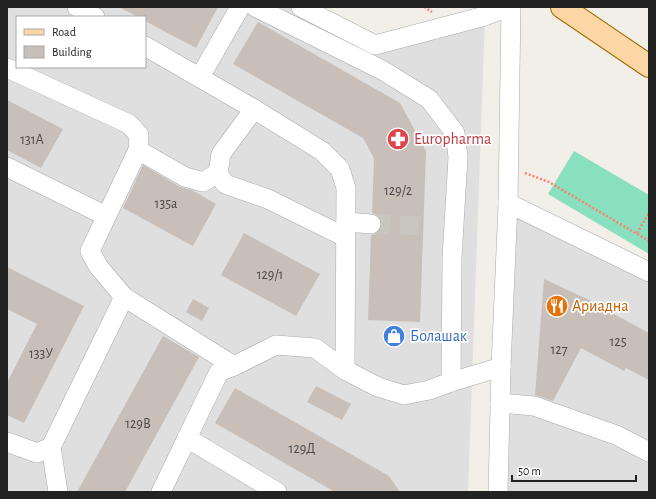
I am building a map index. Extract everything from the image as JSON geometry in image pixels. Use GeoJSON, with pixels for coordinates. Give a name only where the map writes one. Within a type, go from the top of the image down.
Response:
{"type":"FeatureCollection","features":[{"type":"Feature","properties":{"kind":"main road"},"geometry":{"type":"LineString","coordinates":[[562,7],[649,66]]}},
{"type":"Feature","properties":{"kind":"street"},"geometry":{"type":"LineString","coordinates":[[77,7],[93,16]]}},
{"type":"Feature","properties":{"kind":"street"},"geometry":{"type":"LineString","coordinates":[[200,77],[240,7]]}},
{"type":"Feature","properties":{"kind":"street"},"geometry":{"type":"LineString","coordinates":[[255,7],[382,70],[429,99],[455,133],[458,157],[452,258],[451,382]]}},
{"type":"Feature","properties":{"kind":"street"},"geometry":{"type":"LineString","coordinates":[[302,7],[375,45],[485,16],[509,7],[508,203],[501,367],[498,492]]}},
{"type":"Feature","properties":{"kind":"street"},"geometry":{"type":"LineString","coordinates":[[146,47],[254,109],[322,151],[340,169],[346,188],[345,370]]}},
{"type":"Feature","properties":{"kind":"street"},"geometry":{"type":"LineString","coordinates":[[7,68],[129,124],[139,135],[138,150],[90,251],[98,266],[124,297],[234,366]]}},
{"type":"Feature","properties":{"kind":"street"},"geometry":{"type":"LineString","coordinates":[[254,109],[221,154],[218,173],[225,184],[346,229],[372,224]]}},
{"type":"Feature","properties":{"kind":"street"},"geometry":{"type":"LineString","coordinates":[[138,150],[185,178],[203,182],[218,173]]}},
{"type":"Feature","properties":{"kind":"street"},"geometry":{"type":"LineString","coordinates":[[7,167],[106,216]]}},
{"type":"Feature","properties":{"kind":"street"},"geometry":{"type":"LineString","coordinates":[[508,203],[649,272]]}},
{"type":"Feature","properties":{"kind":"street"},"geometry":{"type":"LineString","coordinates":[[58,492],[51,447],[124,297]]}},
{"type":"Feature","properties":{"kind":"street"},"geometry":{"type":"LineString","coordinates":[[161,492],[219,372],[276,345],[315,348],[345,370],[378,387],[404,395],[429,390],[501,367]]}},
{"type":"Feature","properties":{"kind":"street"},"geometry":{"type":"LineString","coordinates":[[500,403],[534,406],[616,435],[649,452]]}},
{"type":"Feature","properties":{"kind":"street"},"geometry":{"type":"LineString","coordinates":[[187,438],[277,492]]}},
{"type":"Feature","properties":{"kind":"street"},"geometry":{"type":"LineString","coordinates":[[7,442],[37,453],[51,447]]}},
{"type":"Feature","properties":{"kind":"path"},"geometry":{"type":"LineString","coordinates":[[424,7],[435,13],[428,15]]}},
{"type":"Feature","properties":{"kind":"path"},"geometry":{"type":"LineString","coordinates":[[508,167],[549,182],[649,241]]}},
{"type":"Feature","properties":{"kind":"path"},"geometry":{"type":"LineString","coordinates":[[637,233],[649,213]]}},
{"type":"Feature","properties":{"kind":"shaded area"},"geometry":{"type":"Polygon","coordinates":[[[7,7],[301,7],[375,45],[485,16],[468,492],[7,492],[7,7]]]}},
{"type":"Feature","properties":{"kind":"shaded area"},"geometry":{"type":"Polygon","coordinates":[[[508,203],[649,272],[649,492],[498,492],[508,203]]]}},
{"type":"Feature","properties":{"kind":"green space"},"geometry":{"type":"Polygon","coordinates":[[[574,151],[649,195],[649,254],[548,194],[574,151]]]}},
{"type":"Feature","properties":{"kind":"building"},"geometry":{"type":"Polygon","coordinates":[[[119,7],[218,7],[196,48],[146,22],[146,16],[136,16],[119,7]]]}},
{"type":"Feature","properties":{"kind":"building"},"geometry":{"type":"Polygon","coordinates":[[[258,22],[400,103],[426,151],[420,322],[368,320],[371,235],[380,231],[382,224],[378,215],[372,213],[374,158],[363,138],[233,64],[258,22]]]}},
{"type":"Feature","properties":{"kind":"building"},"geometry":{"type":"Polygon","coordinates":[[[7,100],[63,129],[41,168],[7,150],[7,100]]]}},
{"type":"Feature","properties":{"kind":"building"},"geometry":{"type":"Polygon","coordinates":[[[143,165],[180,187],[192,190],[216,204],[193,246],[123,208],[143,165]]]}},
{"type":"Feature","properties":{"kind":"building"},"geometry":{"type":"Polygon","coordinates":[[[244,233],[320,274],[296,316],[221,275],[244,233]]]}},
{"type":"Feature","properties":{"kind":"building"},"geometry":{"type":"Polygon","coordinates":[[[7,267],[84,306],[24,423],[7,415],[7,383],[37,324],[7,309],[7,267]]]}},
{"type":"Feature","properties":{"kind":"building"},"geometry":{"type":"Polygon","coordinates":[[[544,279],[602,306],[601,307],[649,333],[649,380],[626,368],[624,371],[581,348],[553,401],[535,395],[544,279]]]}},
{"type":"Feature","properties":{"kind":"building"},"geometry":{"type":"Polygon","coordinates":[[[193,299],[209,308],[202,321],[186,312],[193,299]]]}},
{"type":"Feature","properties":{"kind":"building"},"geometry":{"type":"Polygon","coordinates":[[[163,336],[199,357],[125,492],[77,492],[163,336]]]}},
{"type":"Feature","properties":{"kind":"building"},"geometry":{"type":"Polygon","coordinates":[[[316,386],[351,404],[342,420],[307,402],[316,386]]]}},
{"type":"Feature","properties":{"kind":"building"},"geometry":{"type":"Polygon","coordinates":[[[235,388],[389,476],[400,492],[335,492],[215,423],[235,388]]]}},
{"type":"Feature","properties":{"kind":"tunnel"},"geometry":{"type":"LineString","coordinates":[[371,224],[423,226]]}},
{"type":"Feature","properties":{"kind":"place","name":"Europharma"},"geometry":{"type":"Point","coordinates":[398,139]}},
{"type":"Feature","properties":{"kind":"place","name":"Ариадна"},"geometry":{"type":"Point","coordinates":[557,306]}},
{"type":"Feature","properties":{"kind":"place","name":"Болашак"},"geometry":{"type":"Point","coordinates":[394,336]}}]}
